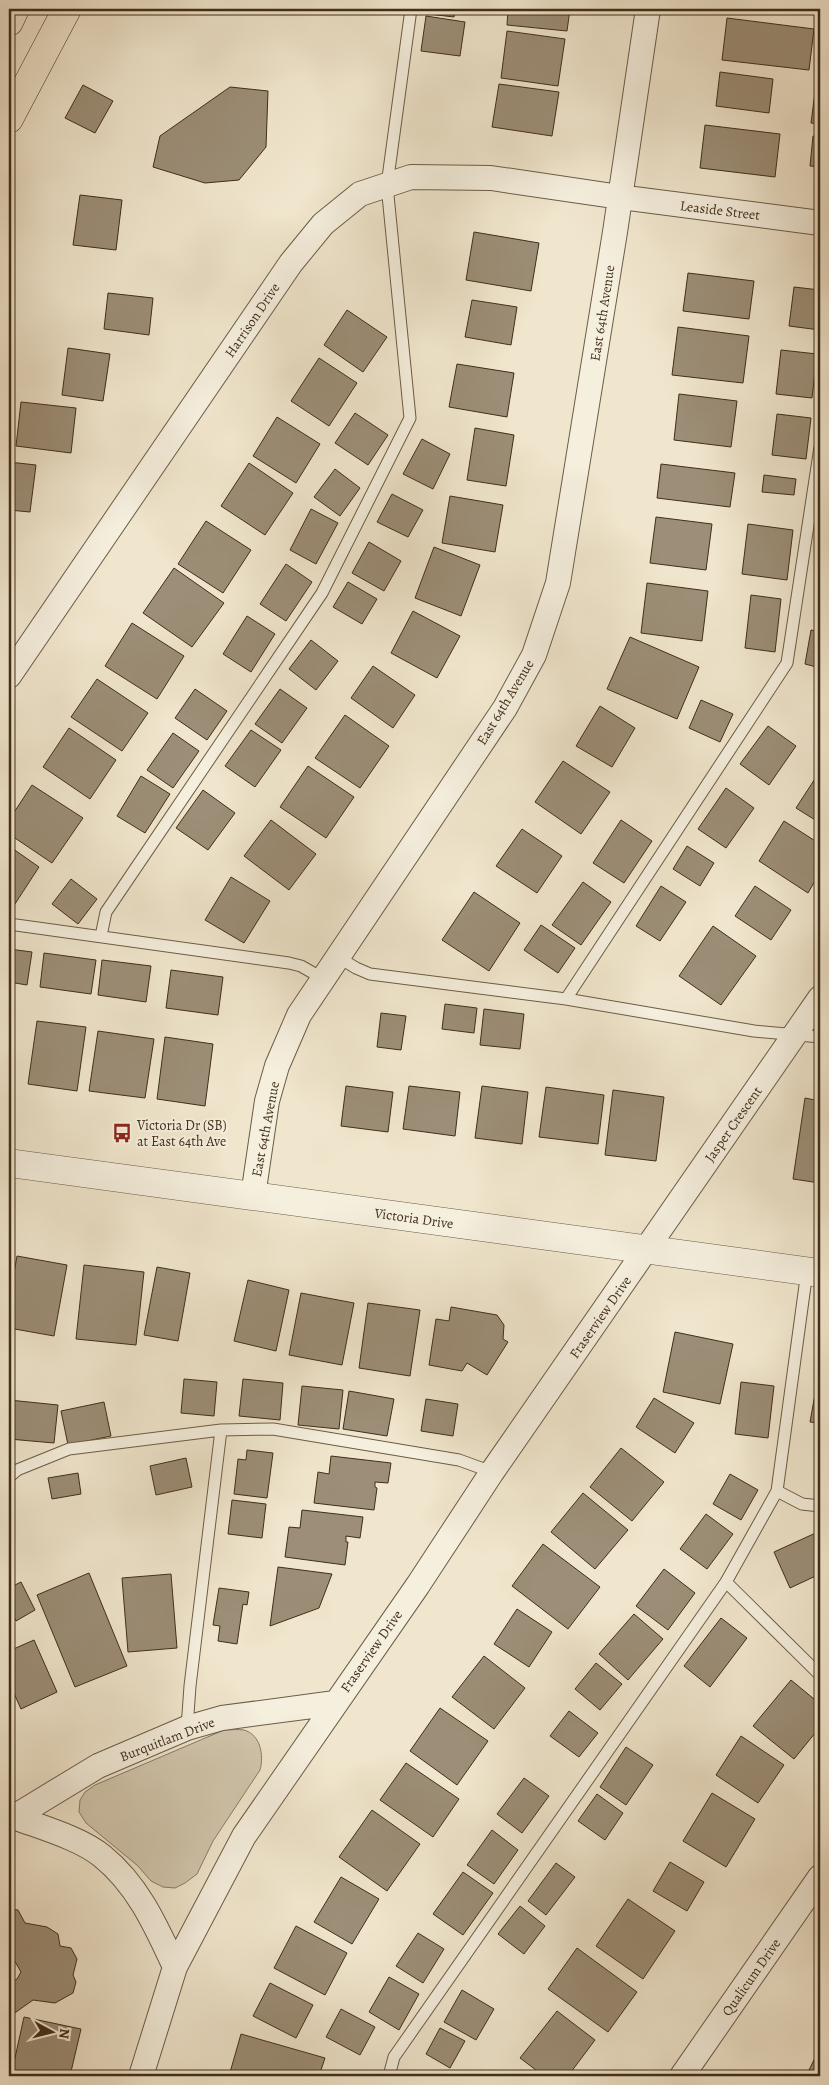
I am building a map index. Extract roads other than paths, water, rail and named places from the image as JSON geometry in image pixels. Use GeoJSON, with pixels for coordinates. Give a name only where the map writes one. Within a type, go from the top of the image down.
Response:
{"type":"FeatureCollection","features":[{"type":"Feature","properties":{"kind":"main road"},"geometry":{"type":"LineString","coordinates":[[9,22],[15,9]]}},
{"type":"Feature","properties":{"kind":"main road"},"geometry":{"type":"LineString","coordinates":[[9,119],[67,9]]}},
{"type":"Feature","properties":{"kind":"street","name":"East 64th Avenue"},"geometry":{"type":"LineString","coordinates":[[253,1196],[268,1101],[278,1066],[299,1015],[322,978],[505,708],[534,655],[558,583],[648,9]]}},
{"type":"Feature","properties":{"kind":"street","name":"Harrison Drive"},"geometry":{"type":"LineString","coordinates":[[9,676],[291,264],[324,224],[360,194],[411,177],[491,178],[620,197]]}},
{"type":"Feature","properties":{"kind":"street","name":"Leaside Street"},"geometry":{"type":"LineString","coordinates":[[620,197],[820,223]]}},
{"type":"Feature","properties":{"kind":"street","name":"Jasper Crescent"},"geometry":{"type":"LineString","coordinates":[[646,1250],[820,998]]}},
{"type":"Feature","properties":{"kind":"street","name":"Victoria Drive"},"geometry":{"type":"LineString","coordinates":[[9,1163],[813,1272]]}},
{"type":"Feature","properties":{"kind":"street","name":"Fraserview Drive"},"geometry":{"type":"LineString","coordinates":[[142,2076],[174,1968],[244,1836],[646,1250]]}},
{"type":"Feature","properties":{"kind":"street","name":"Burquitlam Drive"},"geometry":{"type":"LineString","coordinates":[[11,1818],[98,1766],[187,1728],[222,1718],[334,1703]]}},
{"type":"Feature","properties":{"kind":"street","name":"Burquitlam Drive"},"geometry":{"type":"LineString","coordinates":[[11,1818],[66,1836],[101,1855],[132,1886],[151,1916],[174,1968]]}},
{"type":"Feature","properties":{"kind":"street","name":"Qualicum Drive"},"geometry":{"type":"LineString","coordinates":[[682,2076],[820,1877]]}},
{"type":"Feature","properties":{"kind":"lane"},"geometry":{"type":"LineString","coordinates":[[101,936],[106,912],[322,593],[410,418],[387,185],[411,9]]}},
{"type":"Feature","properties":{"kind":"lane"},"geometry":{"type":"LineString","coordinates":[[566,999],[787,663],[820,447]]}},
{"type":"Feature","properties":{"kind":"lane"},"geometry":{"type":"LineString","coordinates":[[9,924],[288,963],[301,966],[322,978]]}},
{"type":"Feature","properties":{"kind":"lane"},"geometry":{"type":"LineString","coordinates":[[338,957],[370,974],[566,999],[754,1031],[820,1038]]}},
{"type":"Feature","properties":{"kind":"lane"},"geometry":{"type":"LineString","coordinates":[[389,2076],[394,2057],[726,1582],[777,1491],[813,1272]]}},
{"type":"Feature","properties":{"kind":"lane"},"geometry":{"type":"LineString","coordinates":[[187,1728],[190,1686],[221,1430]]}},
{"type":"Feature","properties":{"kind":"lane"},"geometry":{"type":"LineString","coordinates":[[11,1471],[69,1449],[221,1430],[273,1430],[459,1460],[492,1472]]}},
{"type":"Feature","properties":{"kind":"lane"},"geometry":{"type":"LineString","coordinates":[[777,1491],[802,1504],[820,1506]]}},
{"type":"Feature","properties":{"kind":"lane"},"geometry":{"type":"LineString","coordinates":[[726,1582],[820,1675]]}},
{"type":"Feature","properties":{"kind":"place","name":"Victoria Dr (SB) at East 64th Ave"},"geometry":{"type":"Point","coordinates":[122,1133]}}]}
